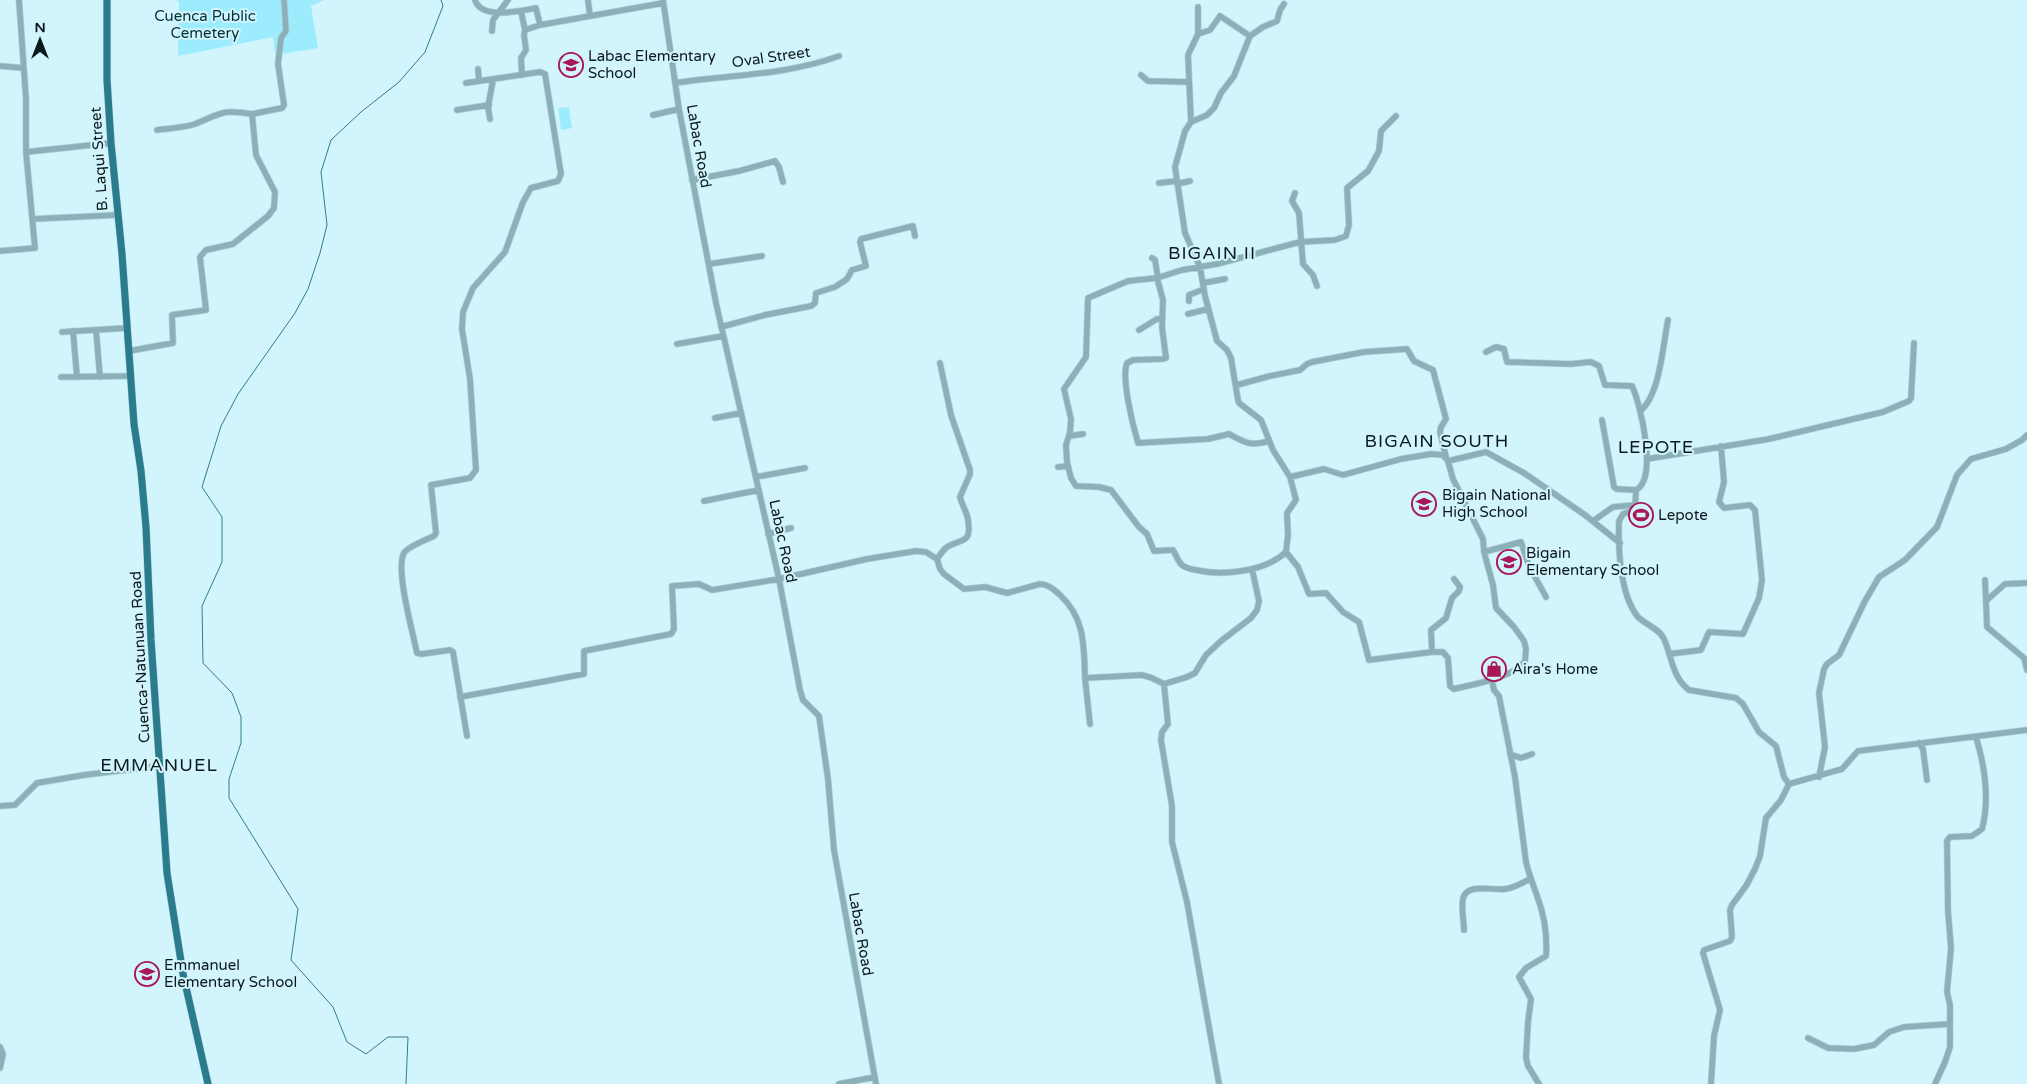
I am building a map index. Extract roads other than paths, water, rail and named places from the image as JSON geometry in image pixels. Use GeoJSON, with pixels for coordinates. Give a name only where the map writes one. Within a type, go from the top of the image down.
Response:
{"type":"FeatureCollection","features":[{"type":"Feature","properties":{"kind":"main road","name":"B. Laqui Street"},"geometry":{"type":"LineString","coordinates":[[107,0],[107,80],[126,316]]}},
{"type":"Feature","properties":{"kind":"main road","name":"Cuenca-Natunuan Road"},"geometry":{"type":"LineString","coordinates":[[126,316],[134,424],[141,471],[146,527],[159,766],[167,873],[183,974],[208,1084]]}},
{"type":"Feature","properties":{"kind":"street"},"geometry":{"type":"LineString","coordinates":[[0,251],[35,248],[26,152],[26,98],[19,0]]}},
{"type":"Feature","properties":{"kind":"street"},"geometry":{"type":"LineString","coordinates":[[157,130],[194,124],[224,112],[232,111],[252,114],[282,108],[284,105],[278,64],[281,38],[286,31],[284,0]]}},
{"type":"Feature","properties":{"kind":"street"},"geometry":{"type":"LineString","coordinates":[[475,0],[477,6],[482,10],[497,13],[536,8],[540,25]]}},
{"type":"Feature","properties":{"kind":"street"},"geometry":{"type":"LineString","coordinates":[[492,31],[493,20],[508,0]]}},
{"type":"Feature","properties":{"kind":"street"},"geometry":{"type":"LineString","coordinates":[[588,0],[590,16]]}},
{"type":"Feature","properties":{"kind":"street"},"geometry":{"type":"LineString","coordinates":[[525,30],[540,25],[663,1]]}},
{"type":"Feature","properties":{"kind":"street","name":"Labac Road"},"geometry":{"type":"LineString","coordinates":[[663,1],[679,109],[721,326],[759,490],[801,694],[803,700],[819,716],[828,778],[834,850],[876,1084]]}},
{"type":"Feature","properties":{"kind":"street"},"geometry":{"type":"LineString","coordinates":[[1284,4],[1278,20],[1263,26],[1250,36],[1234,76],[1228,87],[1221,93],[1214,108],[1207,115],[1191,122],[1182,136],[1175,165],[1186,233],[1200,267],[1217,341],[1227,350],[1231,358],[1239,403],[1261,420],[1269,442],[1290,476],[1296,500],[1287,512],[1288,535],[1286,552],[1280,557],[1252,569],[1224,574],[1199,571],[1181,564],[1173,550],[1154,551],[1147,534],[1135,522],[1111,490],[1099,486],[1076,486],[1071,478],[1066,444],[1071,419],[1064,389],[1086,357],[1088,298],[1124,282],[1157,278],[1200,267],[1217,264],[1300,242],[1337,240],[1346,236],[1349,225],[1347,188],[1368,171],[1379,151],[1381,131],[1396,116]]}},
{"type":"Feature","properties":{"kind":"street"},"geometry":{"type":"LineString","coordinates":[[1191,122],[1189,51],[1198,34],[1198,7]]}},
{"type":"Feature","properties":{"kind":"street"},"geometry":{"type":"LineString","coordinates":[[521,11],[525,30],[526,50],[521,58],[522,75]]}},
{"type":"Feature","properties":{"kind":"street"},"geometry":{"type":"LineString","coordinates":[[1198,34],[1210,30],[1220,16],[1250,36]]}},
{"type":"Feature","properties":{"kind":"street","name":"Oval Street"},"geometry":{"type":"LineString","coordinates":[[675,83],[784,70],[816,64],[839,56]]}},
{"type":"Feature","properties":{"kind":"street"},"geometry":{"type":"LineString","coordinates":[[0,66],[23,68]]}},
{"type":"Feature","properties":{"kind":"street"},"geometry":{"type":"LineString","coordinates":[[478,69],[479,82]]}},
{"type":"Feature","properties":{"kind":"street"},"geometry":{"type":"LineString","coordinates":[[466,83],[540,72],[545,74],[557,142],[560,178],[553,183],[530,188],[522,202],[505,252],[473,288],[465,304],[462,329],[470,379],[476,470],[470,478],[432,485],[436,533],[403,554],[402,582],[417,653],[450,650],[453,652],[467,736]]}},
{"type":"Feature","properties":{"kind":"street"},"geometry":{"type":"LineString","coordinates":[[1141,75],[1148,81],[1189,82]]}},
{"type":"Feature","properties":{"kind":"street"},"geometry":{"type":"LineString","coordinates":[[490,119],[489,105],[493,80]]}},
{"type":"Feature","properties":{"kind":"street"},"geometry":{"type":"LineString","coordinates":[[457,110],[489,105]]}},
{"type":"Feature","properties":{"kind":"street"},"geometry":{"type":"LineString","coordinates":[[653,115],[679,109]]}},
{"type":"Feature","properties":{"kind":"street"},"geometry":{"type":"LineString","coordinates":[[129,351],[173,343],[172,315],[206,310],[200,257],[206,250],[237,241],[268,216],[274,208],[275,192],[256,155],[252,114]]}},
{"type":"Feature","properties":{"kind":"street"},"geometry":{"type":"LineString","coordinates":[[26,152],[111,143]]}},
{"type":"Feature","properties":{"kind":"street"},"geometry":{"type":"LineString","coordinates":[[692,180],[739,171],[774,160],[779,167],[783,182]]}},
{"type":"Feature","properties":{"kind":"street"},"geometry":{"type":"LineString","coordinates":[[1160,183],[1190,181]]}},
{"type":"Feature","properties":{"kind":"street"},"geometry":{"type":"LineString","coordinates":[[1295,193],[1292,201],[1299,214],[1303,264],[1313,275],[1317,286]]}},
{"type":"Feature","properties":{"kind":"street"},"geometry":{"type":"LineString","coordinates":[[33,219],[117,214]]}},
{"type":"Feature","properties":{"kind":"street"},"geometry":{"type":"LineString","coordinates":[[721,326],[811,306],[815,303],[816,293],[835,287],[847,278],[852,270],[866,266],[860,242],[861,239],[913,226],[915,236]]}},
{"type":"Feature","properties":{"kind":"street"},"geometry":{"type":"LineString","coordinates":[[709,264],[762,256]]}},
{"type":"Feature","properties":{"kind":"street"},"geometry":{"type":"LineString","coordinates":[[1152,258],[1155,260],[1157,278],[1163,300],[1162,320],[1166,358],[1163,360],[1133,360],[1128,362],[1125,368],[1127,391],[1138,443],[1208,439],[1228,434],[1251,444],[1269,442]]}},
{"type":"Feature","properties":{"kind":"street"},"geometry":{"type":"LineString","coordinates":[[1189,301],[1189,295],[1203,286],[1225,279]]}},
{"type":"Feature","properties":{"kind":"street"},"geometry":{"type":"LineString","coordinates":[[1188,314],[1208,308]]}},
{"type":"Feature","properties":{"kind":"street"},"geometry":{"type":"LineString","coordinates":[[1139,330],[1157,319],[1162,320]]}},
{"type":"Feature","properties":{"kind":"street"},"geometry":{"type":"LineString","coordinates":[[1640,411],[1648,404],[1658,381],[1668,320]]}},
{"type":"Feature","properties":{"kind":"street"},"geometry":{"type":"LineString","coordinates":[[62,332],[127,328]]}},
{"type":"Feature","properties":{"kind":"street"},"geometry":{"type":"LineString","coordinates":[[96,330],[100,376]]}},
{"type":"Feature","properties":{"kind":"street"},"geometry":{"type":"LineString","coordinates":[[73,331],[77,377]]}},
{"type":"Feature","properties":{"kind":"street"},"geometry":{"type":"LineString","coordinates":[[677,344],[723,336]]}},
{"type":"Feature","properties":{"kind":"street"},"geometry":{"type":"LineString","coordinates":[[1647,459],[1763,440],[1883,412],[1909,401],[1912,396],[1914,343]]}},
{"type":"Feature","properties":{"kind":"street"},"geometry":{"type":"LineString","coordinates":[[1486,352],[1496,347],[1504,349],[1507,362],[1571,364],[1591,362],[1599,366],[1605,385],[1632,386],[1640,411],[1647,459],[1645,480],[1643,485],[1636,490],[1617,489],[1614,487],[1602,420]]}},
{"type":"Feature","properties":{"kind":"street"},"geometry":{"type":"LineString","coordinates":[[1237,385],[1300,370],[1312,362],[1364,352],[1408,349],[1414,361],[1433,370],[1446,419],[1440,432],[1453,479],[1481,533],[1493,585],[1496,608],[1518,631],[1524,641],[1526,649],[1525,661],[1522,665],[1492,680],[1454,689],[1450,686],[1447,654],[1443,652],[1369,660],[1359,622],[1343,612],[1326,593],[1309,594],[1298,567],[1286,552]]}},
{"type":"Feature","properties":{"kind":"street"},"geometry":{"type":"LineString","coordinates":[[937,559],[945,548],[963,541],[967,536],[969,528],[966,512],[960,497],[970,470],[951,415],[940,363]]}},
{"type":"Feature","properties":{"kind":"street"},"geometry":{"type":"LineString","coordinates":[[61,377],[131,376]]}},
{"type":"Feature","properties":{"kind":"street"},"geometry":{"type":"LineString","coordinates":[[715,418],[741,413]]}},
{"type":"Feature","properties":{"kind":"street"},"geometry":{"type":"LineString","coordinates":[[1069,436],[1083,434]]}},
{"type":"Feature","properties":{"kind":"street"},"geometry":{"type":"LineString","coordinates":[[1819,777],[1825,746],[1819,693],[1824,669],[1827,664],[1839,655],[1865,601],[1879,577],[1905,560],[1937,527],[1956,475],[1971,459],[2006,448],[2022,440],[2027,434]]}},
{"type":"Feature","properties":{"kind":"street"},"geometry":{"type":"LineString","coordinates":[[1669,654],[1702,650],[1709,632],[1743,634],[1762,590],[1755,510],[1750,506],[1724,508],[1719,502],[1724,482],[1722,446]]}},
{"type":"Feature","properties":{"kind":"street"},"geometry":{"type":"LineString","coordinates":[[1290,476],[1324,469],[1343,475],[1420,456],[1438,454],[1447,459],[1488,453],[1499,461],[1524,473],[1620,543]]}},
{"type":"Feature","properties":{"kind":"street"},"geometry":{"type":"LineString","coordinates":[[1058,468],[1068,466]]}},
{"type":"Feature","properties":{"kind":"street"},"geometry":{"type":"LineString","coordinates":[[756,478],[805,468]]}},
{"type":"Feature","properties":{"kind":"street"},"geometry":{"type":"LineString","coordinates":[[704,501],[759,490]]}},
{"type":"Feature","properties":{"kind":"street"},"geometry":{"type":"LineString","coordinates":[[1636,490],[1635,510],[1628,511],[1620,518],[1622,573],[1627,600],[1640,619],[1662,635],[1679,681],[1689,690],[1736,698],[1743,704],[1759,732],[1776,746],[1784,777],[1789,784]]}},
{"type":"Feature","properties":{"kind":"street"},"geometry":{"type":"LineString","coordinates":[[1593,522],[1613,507],[1635,504]]}},
{"type":"Feature","properties":{"kind":"street"},"geometry":{"type":"LineString","coordinates":[[768,534],[791,528]]}},
{"type":"Feature","properties":{"kind":"street"},"geometry":{"type":"LineString","coordinates":[[1484,552],[1521,542],[1529,566],[1546,597]]}},
{"type":"Feature","properties":{"kind":"street"},"geometry":{"type":"LineString","coordinates":[[460,697],[584,674],[584,651],[671,634],[674,629],[672,586],[699,584],[712,590],[778,580],[867,559],[908,552],[926,552],[937,559],[940,569],[944,574],[964,589],[985,587],[1007,593],[1043,584],[1058,592],[1072,607],[1079,621],[1090,724]]}},
{"type":"Feature","properties":{"kind":"street"},"geometry":{"type":"LineString","coordinates":[[1085,678],[1142,675],[1164,684],[1195,673],[1206,655],[1251,618],[1257,610],[1259,601],[1252,569]]}},
{"type":"Feature","properties":{"kind":"street"},"geometry":{"type":"LineString","coordinates":[[1432,652],[1431,630],[1446,618],[1452,598],[1459,591],[1460,587],[1454,579]]}},
{"type":"Feature","properties":{"kind":"street"},"geometry":{"type":"LineString","coordinates":[[1985,580],[1988,627],[2024,658],[2027,670]]}},
{"type":"Feature","properties":{"kind":"street"},"geometry":{"type":"LineString","coordinates":[[1986,602],[2005,584],[2027,583]]}},
{"type":"Feature","properties":{"kind":"street"},"geometry":{"type":"LineString","coordinates":[[1492,680],[1494,690],[1499,696],[1510,754],[1526,862],[1530,879],[1542,907],[1546,952],[1544,958],[1526,968],[1519,977],[1531,999],[1526,1039],[1526,1058],[1528,1066],[1539,1084]]}},
{"type":"Feature","properties":{"kind":"street"},"geometry":{"type":"LineString","coordinates":[[1164,684],[1168,724],[1162,732],[1161,740],[1171,797],[1172,842],[1187,902],[1219,1084]]}},
{"type":"Feature","properties":{"kind":"street"},"geometry":{"type":"LineString","coordinates":[[1789,784],[1842,769],[1858,751],[2027,730]]}},
{"type":"Feature","properties":{"kind":"street"},"geometry":{"type":"LineString","coordinates":[[1935,1084],[1946,1062],[1950,1047],[1950,1005],[1947,992],[1951,948],[1946,841],[1950,837],[1972,836],[1982,830],[1986,798],[1985,778],[1976,737]]}},
{"type":"Feature","properties":{"kind":"street"},"geometry":{"type":"LineString","coordinates":[[1919,743],[1923,749],[1927,780]]}},
{"type":"Feature","properties":{"kind":"street"},"geometry":{"type":"LineString","coordinates":[[1510,754],[1522,758],[1532,754]]}},
{"type":"Feature","properties":{"kind":"street"},"geometry":{"type":"LineString","coordinates":[[0,806],[15,805],[37,783],[159,766]]}},
{"type":"Feature","properties":{"kind":"street"},"geometry":{"type":"LineString","coordinates":[[1711,1084],[1714,1036],[1720,1010],[1703,953],[1704,950],[1730,941],[1732,905],[1746,886],[1755,869],[1760,856],[1766,818],[1781,800],[1789,784]]}},
{"type":"Feature","properties":{"kind":"street"},"geometry":{"type":"LineString","coordinates":[[1464,930],[1463,902],[1466,893],[1472,890],[1508,889],[1530,879]]}},
{"type":"Feature","properties":{"kind":"street"},"geometry":{"type":"LineString","coordinates":[[1808,1038],[1828,1048],[1854,1049],[1874,1045],[1889,1032],[1904,1027],[1950,1024]]}},
{"type":"Feature","properties":{"kind":"street"},"geometry":{"type":"LineString","coordinates":[[0,1047],[4,1054],[0,1068]]}},
{"type":"Feature","properties":{"kind":"street"},"geometry":{"type":"LineString","coordinates":[[839,1084],[875,1077]]}},
{"type":"Feature","properties":{"kind":"waterway"},"geometry":{"type":"LineString","coordinates":[[406,1084],[408,1037],[388,1037],[366,1054],[347,1042],[333,1007],[291,960],[298,909],[229,798],[229,779],[241,743],[241,717],[232,693],[203,663],[202,606],[222,562],[222,517],[202,487],[221,426],[238,394],[295,313],[308,289],[327,225],[321,172],[331,140],[361,112],[399,82],[425,52],[443,6],[441,0]]}},
{"type":"Feature","properties":{"kind":"place","name":"Labac Elementary School"},"geometry":{"type":"Point","coordinates":[571,65]}},
{"type":"Feature","properties":{"kind":"place","name":"Bigain National High School"},"geometry":{"type":"Point","coordinates":[1424,504]}},
{"type":"Feature","properties":{"kind":"place","name":"Lepote"},"geometry":{"type":"Point","coordinates":[1641,515]}},
{"type":"Feature","properties":{"kind":"place","name":"Bigain Elementary School"},"geometry":{"type":"Point","coordinates":[1509,562]}},
{"type":"Feature","properties":{"kind":"place","name":"Aira's Home"},"geometry":{"type":"Point","coordinates":[1494,669]}},
{"type":"Feature","properties":{"kind":"place","name":"Emmanuel Elementary School"},"geometry":{"type":"Point","coordinates":[147,974]}},
{"type":"Feature","properties":{"kind":"district","name":"BIGAIN II"},"geometry":{"type":"Point","coordinates":[1212,253]}},
{"type":"Feature","properties":{"kind":"district","name":"BIGAIN SOUTH"},"geometry":{"type":"Point","coordinates":[1437,441]}},
{"type":"Feature","properties":{"kind":"district","name":"LEPOTE"},"geometry":{"type":"Point","coordinates":[1656,447]}},
{"type":"Feature","properties":{"kind":"district","name":"EMMANUEL"},"geometry":{"type":"Point","coordinates":[159,765]}},
{"type":"Feature","properties":{"kind":"park label","name":"Cuenca Public Cemetery"},"geometry":{"type":"Point","coordinates":[205,24]}}]}
